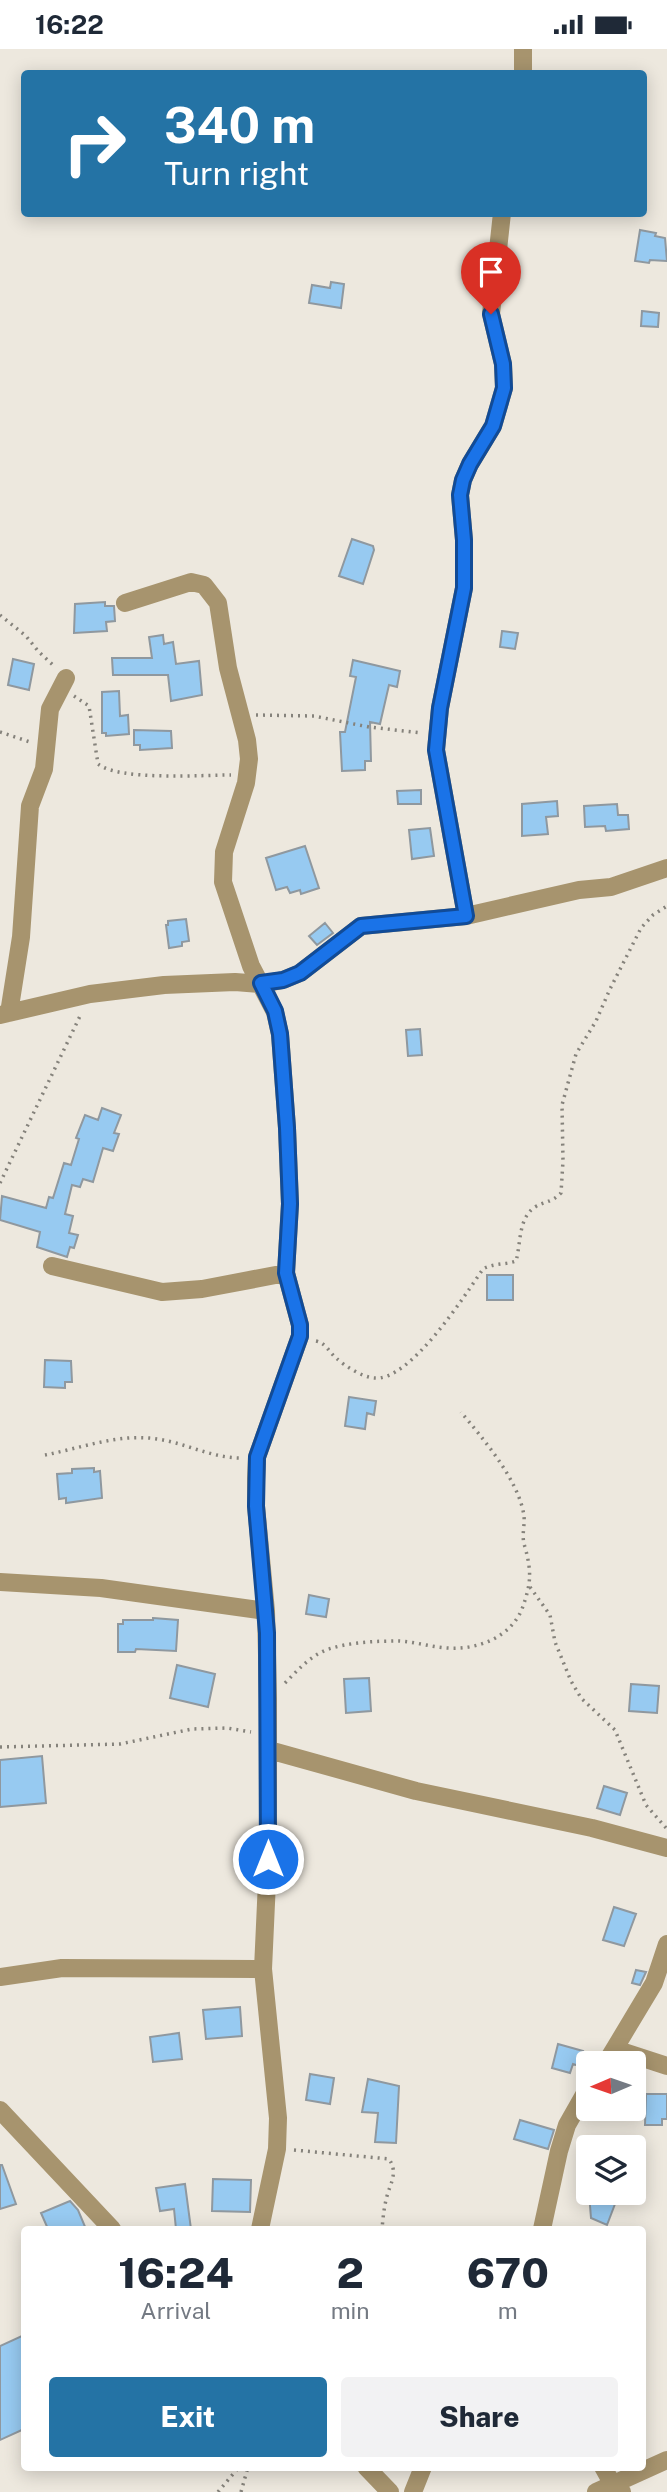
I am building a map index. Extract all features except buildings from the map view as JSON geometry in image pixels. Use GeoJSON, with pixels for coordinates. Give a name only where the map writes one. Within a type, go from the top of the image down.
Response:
{"type":"FeatureCollection","features":[{"type":"Feature","properties":{"kind":"street"},"geometry":{"type":"LineString","coordinates":[[523,49],[523,70]]}},
{"type":"Feature","properties":{"kind":"street"},"geometry":{"type":"LineString","coordinates":[[466,916],[439,774],[437,730],[464,588],[460,495],[470,464],[493,426],[504,388],[503,364],[491,314],[502,217]]}},
{"type":"Feature","properties":{"kind":"street"},"geometry":{"type":"LineString","coordinates":[[125,603],[191,582],[204,585],[218,603],[232,687],[239,706],[249,759],[247,775],[224,852],[223,882],[251,966],[275,1011],[280,1034],[290,1204],[286,1273],[300,1325],[300,1336],[257,1457],[256,1506],[266,1611],[269,1742],[264,1969],[278,2118],[277,2149],[261,2226]]}},
{"type":"Feature","properties":{"kind":"street"},"geometry":{"type":"LineString","coordinates":[[66,678],[50,709],[44,769],[30,806],[21,937],[5,1014],[90,994],[164,985],[283,980],[300,973],[361,926],[466,916],[579,890],[611,887],[667,868]]}},
{"type":"Feature","properties":{"kind":"street"},"geometry":{"type":"LineString","coordinates":[[52,1266],[162,1291],[202,1289],[286,1273]]}},
{"type":"Feature","properties":{"kind":"street"},"geometry":{"type":"LineString","coordinates":[[0,1582],[101,1588],[266,1611]]}},
{"type":"Feature","properties":{"kind":"street"},"geometry":{"type":"LineString","coordinates":[[269,1742],[416,1791],[592,1828],[667,1848]]}},
{"type":"Feature","properties":{"kind":"street"},"geometry":{"type":"LineString","coordinates":[[613,2051],[654,1983],[667,1944]]}},
{"type":"Feature","properties":{"kind":"street"},"geometry":{"type":"LineString","coordinates":[[0,1977],[62,1968],[264,1969]]}},
{"type":"Feature","properties":{"kind":"street"},"geometry":{"type":"LineString","coordinates":[[646,2062],[667,2066]]}},
{"type":"Feature","properties":{"kind":"street"},"geometry":{"type":"LineString","coordinates":[[543,2226],[559,2151],[567,2125],[576,2109]]}},
{"type":"Feature","properties":{"kind":"street"},"geometry":{"type":"LineString","coordinates":[[0,2110],[110,2226]]}},
{"type":"Feature","properties":{"kind":"street"},"geometry":{"type":"LineString","coordinates":[[596,2492],[617,2488],[667,2460]]}},
{"type":"Feature","properties":{"kind":"street"},"geometry":{"type":"LineString","coordinates":[[370,2471],[390,2492]]}},
{"type":"Feature","properties":{"kind":"street"},"geometry":{"type":"LineString","coordinates":[[413,2492],[421,2471]]}},
{"type":"Feature","properties":{"kind":"street"},"geometry":{"type":"LineString","coordinates":[[606,2471],[617,2488]]}},
{"type":"Feature","properties":{"kind":"path"},"geometry":{"type":"LineString","coordinates":[[0,615],[26,636],[38,651],[64,674],[69,693],[87,702],[98,764],[104,769],[117,773],[159,775],[247,775]]}},
{"type":"Feature","properties":{"kind":"path"},"geometry":{"type":"LineString","coordinates":[[239,706],[249,714],[256,715],[314,716],[369,727],[426,733],[437,730]]}},
{"type":"Feature","properties":{"kind":"path"},"geometry":{"type":"LineString","coordinates":[[0,732],[46,746]]}},
{"type":"Feature","properties":{"kind":"path"},"geometry":{"type":"LineString","coordinates":[[300,1336],[322,1342],[336,1359],[375,1379],[394,1374],[420,1352],[446,1322],[483,1269],[489,1265],[506,1265],[516,1261],[524,1220],[534,1207],[553,1201],[561,1193],[562,1105],[576,1054],[596,1021],[641,928],[653,915],[667,906]]}},
{"type":"Feature","properties":{"kind":"path"},"geometry":{"type":"LineString","coordinates":[[0,1183],[90,994]]}},
{"type":"Feature","properties":{"kind":"path"},"geometry":{"type":"LineString","coordinates":[[268,1699],[309,1659],[328,1650],[365,1642],[402,1641],[447,1648],[470,1647],[509,1630],[520,1614],[530,1587],[522,1534],[524,1516],[508,1476],[488,1445],[461,1412]]}},
{"type":"Feature","properties":{"kind":"path"},"geometry":{"type":"LineString","coordinates":[[46,1455],[135,1438],[164,1440],[230,1458],[257,1457]]}},
{"type":"Feature","properties":{"kind":"path"},"geometry":{"type":"LineString","coordinates":[[530,1587],[550,1615],[555,1642],[571,1681],[581,1697],[615,1730],[646,1805],[667,1829]]}},
{"type":"Feature","properties":{"kind":"path"},"geometry":{"type":"LineString","coordinates":[[0,1747],[120,1744],[192,1729],[227,1728],[269,1742]]}},
{"type":"Feature","properties":{"kind":"path"},"geometry":{"type":"LineString","coordinates":[[277,2149],[389,2159],[394,2166],[393,2179],[387,2195],[382,2226]]}},
{"type":"Feature","properties":{"kind":"path"},"geometry":{"type":"LineString","coordinates":[[218,2492],[236,2471]]}},
{"type":"Feature","properties":{"kind":"path"},"geometry":{"type":"LineString","coordinates":[[241,2492],[247,2471]]}},
{"type":"Feature","properties":{"kind":"route"},"geometry":{"type":"LineString","coordinates":[[268,1859],[267,1633],[256,1506],[257,1457],[300,1336],[300,1325],[286,1273],[290,1204],[280,1034],[275,1011],[261,983],[283,980],[300,973],[361,926],[466,916],[436,750],[440,708],[464,588],[460,495],[470,464],[493,426],[504,388],[503,364],[491,314]]}}]}
